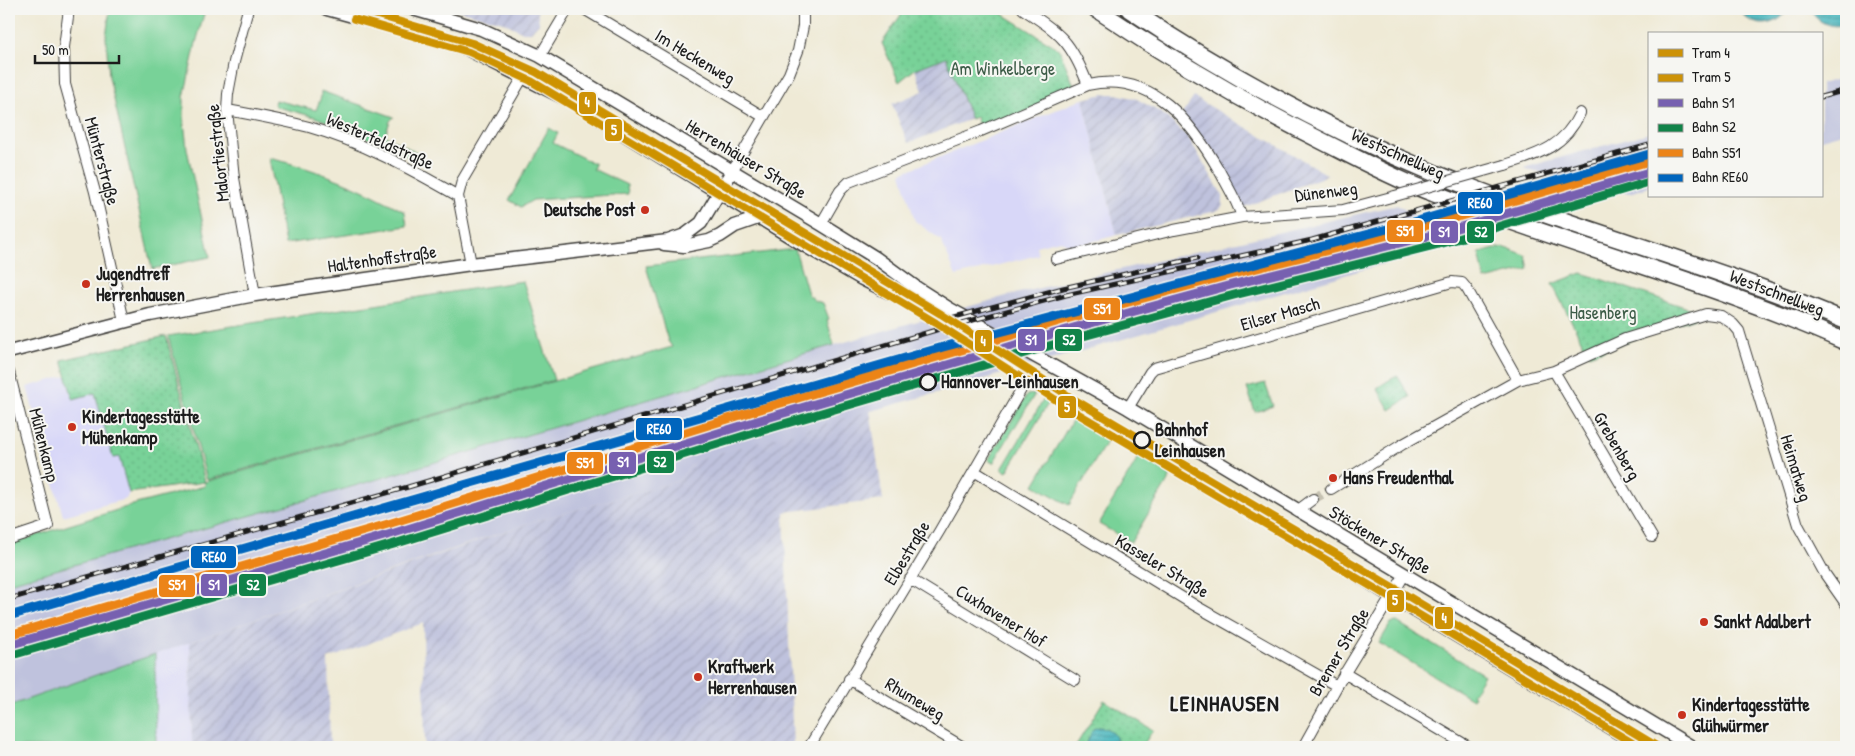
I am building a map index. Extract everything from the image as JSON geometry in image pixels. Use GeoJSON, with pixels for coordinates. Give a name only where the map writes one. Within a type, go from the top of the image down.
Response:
{"type":"FeatureCollection","features":[{"type":"Feature","properties":{"kind":"highway","name":"Westschnellweg"},"geometry":{"type":"LineString","coordinates":[[1096,9],[1198,74],[1274,117],[1352,156],[1431,192],[1510,221],[1743,300],[1846,342]]}},
{"type":"Feature","properties":{"kind":"highway","name":"Westschnellweg"},"geometry":{"type":"LineString","coordinates":[[1129,9],[1206,58],[1283,101],[1361,140],[1434,173],[1513,202],[1749,282],[1846,321]]}},
{"type":"Feature","properties":{"kind":"street","name":"Münterstraße"},"geometry":{"type":"LineString","coordinates":[[69,9],[64,47],[64,84],[95,192],[124,321]]}},
{"type":"Feature","properties":{"kind":"street","name":"Malortiestraße"},"geometry":{"type":"LineString","coordinates":[[248,9],[234,62],[227,110],[234,178],[255,295]]}},
{"type":"Feature","properties":{"kind":"street"},"geometry":{"type":"LineString","coordinates":[[327,9],[434,38],[467,49],[570,101],[758,218],[862,279],[934,315],[1110,425],[1227,494],[1642,747]]}},
{"type":"Feature","properties":{"kind":"street","name":"Herrenhäuser Straße"},"geometry":{"type":"LineString","coordinates":[[413,9],[481,29],[540,56],[876,258],[933,299],[1049,364]]}},
{"type":"Feature","properties":{"kind":"street"},"geometry":{"type":"LineString","coordinates":[[540,56],[568,9]]}},
{"type":"Feature","properties":{"kind":"street","name":"Im Heckenweg"},"geometry":{"type":"LineString","coordinates":[[584,9],[764,117]]}},
{"type":"Feature","properties":{"kind":"street"},"geometry":{"type":"LineString","coordinates":[[732,172],[789,74],[798,51],[803,26],[803,9]]}},
{"type":"Feature","properties":{"kind":"street"},"geometry":{"type":"LineString","coordinates":[[1023,9],[1063,38],[1073,52],[1088,85]]}},
{"type":"Feature","properties":{"kind":"street"},"geometry":{"type":"LineString","coordinates":[[471,264],[458,196],[462,182],[523,77]]}},
{"type":"Feature","properties":{"kind":"street"},"geometry":{"type":"LineString","coordinates":[[821,224],[840,191],[849,182],[981,131],[1088,85],[1100,82],[1117,82],[1138,87],[1153,94],[1180,114],[1205,146],[1238,205],[1242,217]]}},
{"type":"Feature","properties":{"kind":"street","name":"Westerfeldstraße"},"geometry":{"type":"LineString","coordinates":[[227,110],[274,118],[359,145],[404,165],[458,196]]}},
{"type":"Feature","properties":{"kind":"street","name":"Dünenweg"},"geometry":{"type":"LineString","coordinates":[[1056,260],[1174,230],[1242,217],[1343,210],[1395,196],[1537,155],[1552,147],[1566,135],[1580,113]]}},
{"type":"Feature","properties":{"kind":"street","name":"Haltenhoffstraße"},"geometry":{"type":"LineString","coordinates":[[9,352],[124,321],[255,295],[471,264],[657,244],[676,238],[701,223],[732,172]]}},
{"type":"Feature","properties":{"kind":"street"},"geometry":{"type":"LineString","coordinates":[[657,244],[684,246],[700,244],[720,236],[735,226],[758,218]]}},
{"type":"Feature","properties":{"kind":"street","name":"Eilser Masch"},"geometry":{"type":"LineString","coordinates":[[1128,408],[1150,372],[1160,366],[1452,282],[1462,283],[1518,380]]}},
{"type":"Feature","properties":{"kind":"street","name":"Heimatweg"},"geometry":{"type":"LineString","coordinates":[[1554,371],[1625,339],[1706,314],[1721,316],[1732,324],[1739,331],[1798,525],[1824,574],[1846,604]]}},
{"type":"Feature","properties":{"kind":"street","name":"Stöckener Straße"},"geometry":{"type":"LineString","coordinates":[[1049,364],[1128,408],[1692,747]]}},
{"type":"Feature","properties":{"kind":"street"},"geometry":{"type":"LineString","coordinates":[[1331,489],[1411,440],[1518,380],[1554,371]]}},
{"type":"Feature","properties":{"kind":"street","name":"Grebenberg"},"geometry":{"type":"LineString","coordinates":[[1554,371],[1652,536]]}},
{"type":"Feature","properties":{"kind":"street","name":"Mühenkamp"},"geometry":{"type":"LineString","coordinates":[[9,372],[48,526],[9,539]]}},
{"type":"Feature","properties":{"kind":"street","name":"Elbestraße"},"geometry":{"type":"LineString","coordinates":[[809,747],[1030,374]]}},
{"type":"Feature","properties":{"kind":"street","name":"Kasseler Straße"},"geometry":{"type":"LineString","coordinates":[[974,471],[1196,606],[1337,686]]}},
{"type":"Feature","properties":{"kind":"street"},"geometry":{"type":"LineString","coordinates":[[1297,511],[1313,500]]}},
{"type":"Feature","properties":{"kind":"street","name":"Bremer Straße"},"geometry":{"type":"LineString","coordinates":[[1303,747],[1344,673],[1405,574]]}},
{"type":"Feature","properties":{"kind":"street","name":"Cuxhavener Hof"},"geometry":{"type":"LineString","coordinates":[[910,579],[1075,680]]}},
{"type":"Feature","properties":{"kind":"street"},"geometry":{"type":"LineString","coordinates":[[1344,673],[1469,747]]}},
{"type":"Feature","properties":{"kind":"street","name":"Rhumeweg"},"geometry":{"type":"LineString","coordinates":[[849,679],[963,747]]}},
{"type":"Feature","properties":{"kind":"shaded area"},"geometry":{"type":"Polygon","coordinates":[[[453,9],[537,9],[539,23],[531,32],[523,32],[503,22],[453,9]]]}},
{"type":"Feature","properties":{"kind":"shaded area"},"geometry":{"type":"Polygon","coordinates":[[[946,57],[971,119],[908,143],[892,104],[923,91],[915,69],[946,57]]]}},
{"type":"Feature","properties":{"kind":"shaded area"},"geometry":{"type":"Polygon","coordinates":[[[1846,77],[1846,132],[1822,139],[1822,84],[1846,77]]]}},
{"type":"Feature","properties":{"kind":"shaded area"},"geometry":{"type":"Polygon","coordinates":[[[1104,94],[1116,94],[1137,99],[1163,114],[1188,137],[1223,196],[1221,208],[1216,211],[1117,235],[1083,99],[1104,94]]]}},
{"type":"Feature","properties":{"kind":"shaded area"},"geometry":{"type":"Polygon","coordinates":[[[1194,97],[1328,175],[1242,208],[1182,114],[1194,97]]]}},
{"type":"Feature","properties":{"kind":"shaded area"},"geometry":{"type":"Polygon","coordinates":[[[1083,99],[1117,235],[1072,247],[1060,240],[1036,246],[1038,255],[956,276],[941,240],[915,221],[901,173],[1083,99]]]}},
{"type":"Feature","properties":{"kind":"shaded area"},"geometry":{"type":"Polygon","coordinates":[[[1648,133],[1648,187],[1629,193],[1523,168],[1648,133]]]}},
{"type":"Feature","properties":{"kind":"shaded area"},"geometry":{"type":"Polygon","coordinates":[[[1397,205],[1459,242],[936,393],[697,459],[678,481],[529,523],[9,706],[9,583],[310,499],[1010,295],[1397,205]]]}},
{"type":"Feature","properties":{"kind":"shaded area","name":"Kindertagesstätte Mühenkamp"},"geometry":{"type":"Polygon","coordinates":[[[66,376],[73,398],[95,392],[113,457],[119,456],[129,493],[126,499],[63,516],[27,387],[66,376]]]}},
{"type":"Feature","properties":{"kind":"shaded area"},"geometry":{"type":"Polygon","coordinates":[[[870,410],[883,500],[784,512],[793,747],[425,747],[423,623],[328,659],[330,747],[192,747],[190,642],[529,523],[678,481],[697,459],[870,410]]]}},
{"type":"Feature","properties":{"kind":"shaded area"},"geometry":{"type":"Polygon","coordinates":[[[190,642],[192,747],[156,747],[155,654],[190,642]]]}},
{"type":"Feature","properties":{"kind":"green space"},"geometry":{"type":"Polygon","coordinates":[[[110,9],[184,9],[204,14],[184,97],[184,121],[187,149],[210,257],[152,269],[109,77],[106,37],[110,9]]]}},
{"type":"Feature","properties":{"kind":"green space","name":"Am Winkelberge"},"geometry":{"type":"Polygon","coordinates":[[[905,9],[995,9],[1059,49],[1076,90],[981,131],[976,117],[971,119],[946,57],[915,69],[899,82],[882,43],[905,9]]]}},
{"type":"Feature","properties":{"kind":"green space"},"geometry":{"type":"Polygon","coordinates":[[[321,91],[394,117],[390,121],[385,136],[418,153],[414,160],[392,148],[315,117],[277,107],[274,104],[275,100],[316,110],[321,97],[321,91]]]}},
{"type":"Feature","properties":{"kind":"green space"},"geometry":{"type":"Polygon","coordinates":[[[549,128],[558,133],[553,143],[595,164],[593,169],[627,185],[628,194],[533,200],[521,207],[509,200],[549,128]]]}},
{"type":"Feature","properties":{"kind":"green space"},"geometry":{"type":"Polygon","coordinates":[[[269,158],[287,162],[339,180],[373,195],[405,212],[407,226],[285,244],[269,158]]]}},
{"type":"Feature","properties":{"kind":"green space"},"geometry":{"type":"Polygon","coordinates":[[[1503,247],[1526,255],[1529,269],[1485,280],[1479,253],[1503,247]]]}},
{"type":"Feature","properties":{"kind":"green space"},"geometry":{"type":"Polygon","coordinates":[[[795,249],[808,294],[816,301],[823,303],[829,319],[827,320],[834,345],[310,499],[9,583],[9,544],[136,504],[205,486],[205,482],[672,347],[668,341],[646,266],[795,249]]]}},
{"type":"Feature","properties":{"kind":"green space","name":"Hasenberg"},"geometry":{"type":"Polygon","coordinates":[[[1582,273],[1706,314],[1589,355],[1552,284],[1582,273]]]}},
{"type":"Feature","properties":{"kind":"green space"},"geometry":{"type":"Polygon","coordinates":[[[523,281],[554,380],[207,480],[168,336],[523,281]]]}},
{"type":"Feature","properties":{"kind":"green space"},"geometry":{"type":"Polygon","coordinates":[[[166,336],[205,482],[129,493],[119,457],[113,458],[95,393],[73,399],[62,360],[166,336]]]}},
{"type":"Feature","properties":{"kind":"green space"},"geometry":{"type":"Polygon","coordinates":[[[1397,375],[1410,397],[1390,410],[1377,388],[1397,375]]]}},
{"type":"Feature","properties":{"kind":"green space"},"geometry":{"type":"Polygon","coordinates":[[[1265,383],[1273,406],[1255,412],[1247,388],[1265,383]]]}},
{"type":"Feature","properties":{"kind":"green space"},"geometry":{"type":"Polygon","coordinates":[[[1035,394],[993,463],[988,460],[1027,395],[1035,394]]]}},
{"type":"Feature","properties":{"kind":"green space"},"geometry":{"type":"Polygon","coordinates":[[[1044,399],[1049,402],[1007,472],[1002,469],[1044,399]]]}},
{"type":"Feature","properties":{"kind":"green space"},"geometry":{"type":"Polygon","coordinates":[[[1073,419],[1108,439],[1069,505],[1034,485],[1073,419]]]}},
{"type":"Feature","properties":{"kind":"green space"},"geometry":{"type":"Polygon","coordinates":[[[1140,455],[1171,476],[1131,542],[1099,524],[1140,455]]]}},
{"type":"Feature","properties":{"kind":"green space"},"geometry":{"type":"Polygon","coordinates":[[[1397,622],[1484,675],[1472,695],[1474,696],[1472,699],[1379,643],[1391,623],[1397,622]]]}},
{"type":"Feature","properties":{"kind":"green space"},"geometry":{"type":"Polygon","coordinates":[[[155,654],[156,747],[9,747],[9,706],[155,654]]]}},
{"type":"Feature","properties":{"kind":"green space"},"geometry":{"type":"Polygon","coordinates":[[[1104,700],[1153,730],[1142,747],[1075,747],[1104,700]]]}},
{"type":"Feature","properties":{"kind":"water"},"geometry":{"type":"Polygon","coordinates":[[[1739,9],[1788,9],[1777,20],[1764,24],[1750,20],[1739,9]]]}},
{"type":"Feature","properties":{"kind":"water"},"geometry":{"type":"Polygon","coordinates":[[[1810,9],[1846,9],[1846,24],[1835,26],[1825,24],[1816,18],[1810,9]]]}},
{"type":"Feature","properties":{"kind":"water"},"geometry":{"type":"Polygon","coordinates":[[[1098,727],[1111,731],[1117,740],[1117,744],[1113,747],[1085,747],[1093,729],[1098,727]]]}},
{"type":"Feature","properties":{"kind":"tunnel"},"geometry":{"type":"LineString","coordinates":[[1313,499],[1331,489]]}},
{"type":"Feature","properties":{"kind":"railway"},"geometry":{"type":"LineString","coordinates":[[1822,97],[1846,90]]}},
{"type":"Feature","properties":{"kind":"railway"},"geometry":{"type":"LineString","coordinates":[[9,599],[408,487],[936,330],[1066,295],[1312,240],[1648,145]]}},
{"type":"Feature","properties":{"kind":"railway"},"geometry":{"type":"LineString","coordinates":[[947,319],[1063,288],[1197,258]]}},
{"type":"Feature","properties":{"kind":"tram line","name":"4"},"geometry":{"type":"LineString","coordinates":[[357,9],[472,43],[536,72],[941,314],[1075,400],[1396,589],[1658,747]]}},
{"type":"Feature","properties":{"kind":"tram line","name":"5"},"geometry":{"type":"LineString","coordinates":[[354,19],[469,52],[531,81],[936,323],[1070,409],[1639,747]]}},
{"type":"Feature","properties":{"kind":"rail line","name":"RE60"},"geometry":{"type":"LineString","coordinates":[[9,616],[943,347],[1421,220],[1648,154]]}},
{"type":"Feature","properties":{"kind":"rail line","name":"S51"},"geometry":{"type":"LineString","coordinates":[[9,635],[388,524],[754,411],[1070,318],[1229,275],[1437,223],[1646,162]]}},
{"type":"Feature","properties":{"kind":"rail line","name":"S1"},"geometry":{"type":"LineString","coordinates":[[9,645],[391,534],[757,421],[1073,328],[1231,285],[1440,233],[1648,172]]}},
{"type":"Feature","properties":{"kind":"rail line","name":"S2"},"geometry":{"type":"LineString","coordinates":[[12,655],[394,544],[760,431],[1076,338],[1234,295],[1443,243],[1648,182]]}},
{"type":"Feature","properties":{"kind":"place","name":"Deutsche Post"},"geometry":{"type":"Point","coordinates":[645,210]}},
{"type":"Feature","properties":{"kind":"place","name":"Jugendtreff Herrenhausen"},"geometry":{"type":"Point","coordinates":[86,284]}},
{"type":"Feature","properties":{"kind":"place","name":"Hannover-Leinhausen"},"geometry":{"type":"Point","coordinates":[928,382]}},
{"type":"Feature","properties":{"kind":"place","name":"Kindertagesstätte Mühenkamp"},"geometry":{"type":"Point","coordinates":[72,427]}},
{"type":"Feature","properties":{"kind":"place","name":"Bahnhof Leinhausen"},"geometry":{"type":"Point","coordinates":[1142,440]}},
{"type":"Feature","properties":{"kind":"place","name":"Hans Freudenthal"},"geometry":{"type":"Point","coordinates":[1333,478]}},
{"type":"Feature","properties":{"kind":"place","name":"Sankt Adalbert"},"geometry":{"type":"Point","coordinates":[1704,622]}},
{"type":"Feature","properties":{"kind":"place","name":"Kraftwerk Herrenhausen"},"geometry":{"type":"Point","coordinates":[698,677]}},
{"type":"Feature","properties":{"kind":"place","name":"Kindertagesstätte Glühwürmer"},"geometry":{"type":"Point","coordinates":[1682,715]}},
{"type":"Feature","properties":{"kind":"district","name":"LEINHAUSEN"},"geometry":{"type":"Point","coordinates":[1225,703]}}]}
